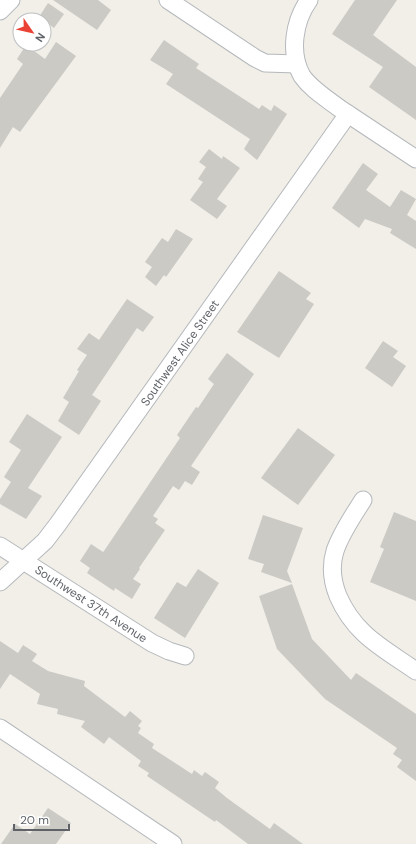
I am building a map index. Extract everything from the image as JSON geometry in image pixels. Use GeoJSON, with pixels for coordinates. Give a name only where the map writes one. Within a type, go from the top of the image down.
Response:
{"type":"FeatureCollection","features":[{"type":"Feature","properties":{"kind":"street"},"geometry":{"type":"LineString","coordinates":[[0,11],[12,0]]}},
{"type":"Feature","properties":{"kind":"street"},"geometry":{"type":"LineString","coordinates":[[168,0],[255,58],[271,64],[297,64]]}},
{"type":"Feature","properties":{"kind":"street"},"geometry":{"type":"LineString","coordinates":[[308,0],[300,16],[294,38],[297,64],[308,83],[348,114],[416,159]]}},
{"type":"Feature","properties":{"kind":"street","name":"Southwest Alice Street"},"geometry":{"type":"LineString","coordinates":[[0,582],[45,541],[58,524],[348,114]]}},
{"type":"Feature","properties":{"kind":"street"},"geometry":{"type":"LineString","coordinates":[[363,500],[341,537],[335,552],[332,573],[335,588],[350,620],[359,630],[416,671]]}},
{"type":"Feature","properties":{"kind":"street","name":"Southwest 37th Avenue"},"geometry":{"type":"LineString","coordinates":[[0,546],[152,643],[169,651],[185,656]]}},
{"type":"Feature","properties":{"kind":"street"},"geometry":{"type":"LineString","coordinates":[[0,728],[173,844]]}},
{"type":"Feature","properties":{"kind":"building"},"geometry":{"type":"Polygon","coordinates":[[[53,0],[98,0],[111,10],[97,30],[53,0]]]}},
{"type":"Feature","properties":{"kind":"building"},"geometry":{"type":"Polygon","coordinates":[[[355,0],[397,0],[373,35],[416,67],[416,120],[369,87],[383,67],[332,34],[355,0]]]}},
{"type":"Feature","properties":{"kind":"building"},"geometry":{"type":"Polygon","coordinates":[[[48,3],[64,14],[54,28],[52,27],[52,12],[42,12],[48,3]]]}},
{"type":"Feature","properties":{"kind":"building"},"geometry":{"type":"Polygon","coordinates":[[[164,40],[199,64],[196,68],[259,109],[262,105],[271,111],[274,105],[287,114],[257,160],[244,149],[250,139],[166,84],[173,74],[150,60],[164,40]]]}},
{"type":"Feature","properties":{"kind":"building"},"geometry":{"type":"Polygon","coordinates":[[[56,42],[76,56],[20,132],[13,127],[0,148],[0,98],[23,64],[17,59],[22,52],[36,52],[45,59],[50,52],[52,52],[52,48],[56,42]]]}},
{"type":"Feature","properties":{"kind":"building"},"geometry":{"type":"Polygon","coordinates":[[[209,149],[222,159],[223,156],[240,168],[217,199],[227,206],[217,219],[190,200],[203,182],[198,179],[206,167],[199,162],[209,149]]]}},
{"type":"Feature","properties":{"kind":"building"},"geometry":{"type":"Polygon","coordinates":[[[363,163],[378,174],[366,190],[390,207],[401,190],[416,199],[407,215],[416,221],[416,249],[390,233],[392,229],[365,219],[359,228],[332,208],[363,163]]]}},
{"type":"Feature","properties":{"kind":"building"},"geometry":{"type":"Polygon","coordinates":[[[176,229],[193,239],[166,277],[164,275],[156,286],[145,277],[152,267],[145,262],[162,238],[168,242],[176,229]]]}},
{"type":"Feature","properties":{"kind":"building"},"geometry":{"type":"Polygon","coordinates":[[[279,271],[311,293],[306,299],[314,304],[279,358],[237,332],[279,271]]]}},
{"type":"Feature","properties":{"kind":"building"},"geometry":{"type":"Polygon","coordinates":[[[127,299],[154,317],[143,332],[137,328],[92,395],[101,401],[79,435],[58,421],[69,402],[63,398],[79,371],[77,370],[87,355],[77,349],[89,333],[99,340],[127,299]]]}},
{"type":"Feature","properties":{"kind":"building"},"geometry":{"type":"Polygon","coordinates":[[[383,341],[398,351],[393,357],[406,366],[392,387],[365,368],[383,341]]]}},
{"type":"Feature","properties":{"kind":"building"},"geometry":{"type":"Polygon","coordinates":[[[227,353],[254,374],[191,466],[200,472],[192,485],[185,481],[179,490],[173,486],[153,516],[158,519],[155,523],[165,530],[133,579],[141,584],[132,599],[115,588],[114,591],[87,573],[90,568],[80,561],[91,544],[103,552],[104,551],[180,438],[177,435],[214,384],[208,379],[227,353]]]}},
{"type":"Feature","properties":{"kind":"building"},"geometry":{"type":"Polygon","coordinates":[[[27,414],[62,437],[28,488],[42,496],[26,519],[0,504],[0,499],[11,482],[4,477],[21,450],[9,442],[27,414]]]}},
{"type":"Feature","properties":{"kind":"building"},"geometry":{"type":"Polygon","coordinates":[[[298,428],[335,455],[298,505],[261,478],[298,428]]]}},
{"type":"Feature","properties":{"kind":"building"},"geometry":{"type":"Polygon","coordinates":[[[394,512],[416,521],[416,601],[370,582],[384,549],[380,547],[394,512]]]}},
{"type":"Feature","properties":{"kind":"building"},"geometry":{"type":"Polygon","coordinates":[[[263,515],[303,528],[287,571],[292,583],[261,572],[264,564],[248,559],[263,515]]]}},
{"type":"Feature","properties":{"kind":"building"},"geometry":{"type":"Polygon","coordinates":[[[198,569],[219,583],[185,638],[154,618],[177,582],[186,587],[198,569]]]}},
{"type":"Feature","properties":{"kind":"building"},"geometry":{"type":"Polygon","coordinates":[[[292,584],[312,639],[351,680],[356,673],[416,714],[416,781],[397,767],[402,760],[393,754],[397,748],[325,699],[277,649],[259,596],[292,584]]]}},
{"type":"Feature","properties":{"kind":"building"},"geometry":{"type":"Polygon","coordinates":[[[0,641],[18,653],[23,645],[37,654],[32,661],[48,671],[85,681],[84,686],[125,717],[130,711],[142,721],[138,726],[141,728],[138,733],[154,744],[152,748],[192,774],[194,770],[202,776],[205,772],[219,782],[215,788],[227,798],[270,829],[274,823],[303,844],[248,844],[216,820],[215,822],[147,776],[149,773],[138,766],[141,761],[109,737],[104,744],[81,727],[85,721],[57,714],[58,709],[37,704],[40,694],[10,674],[0,689],[0,641]]]}},
{"type":"Feature","properties":{"kind":"building"},"geometry":{"type":"Polygon","coordinates":[[[48,808],[71,823],[56,844],[1,844],[15,824],[30,834],[48,808]]]}}]}
